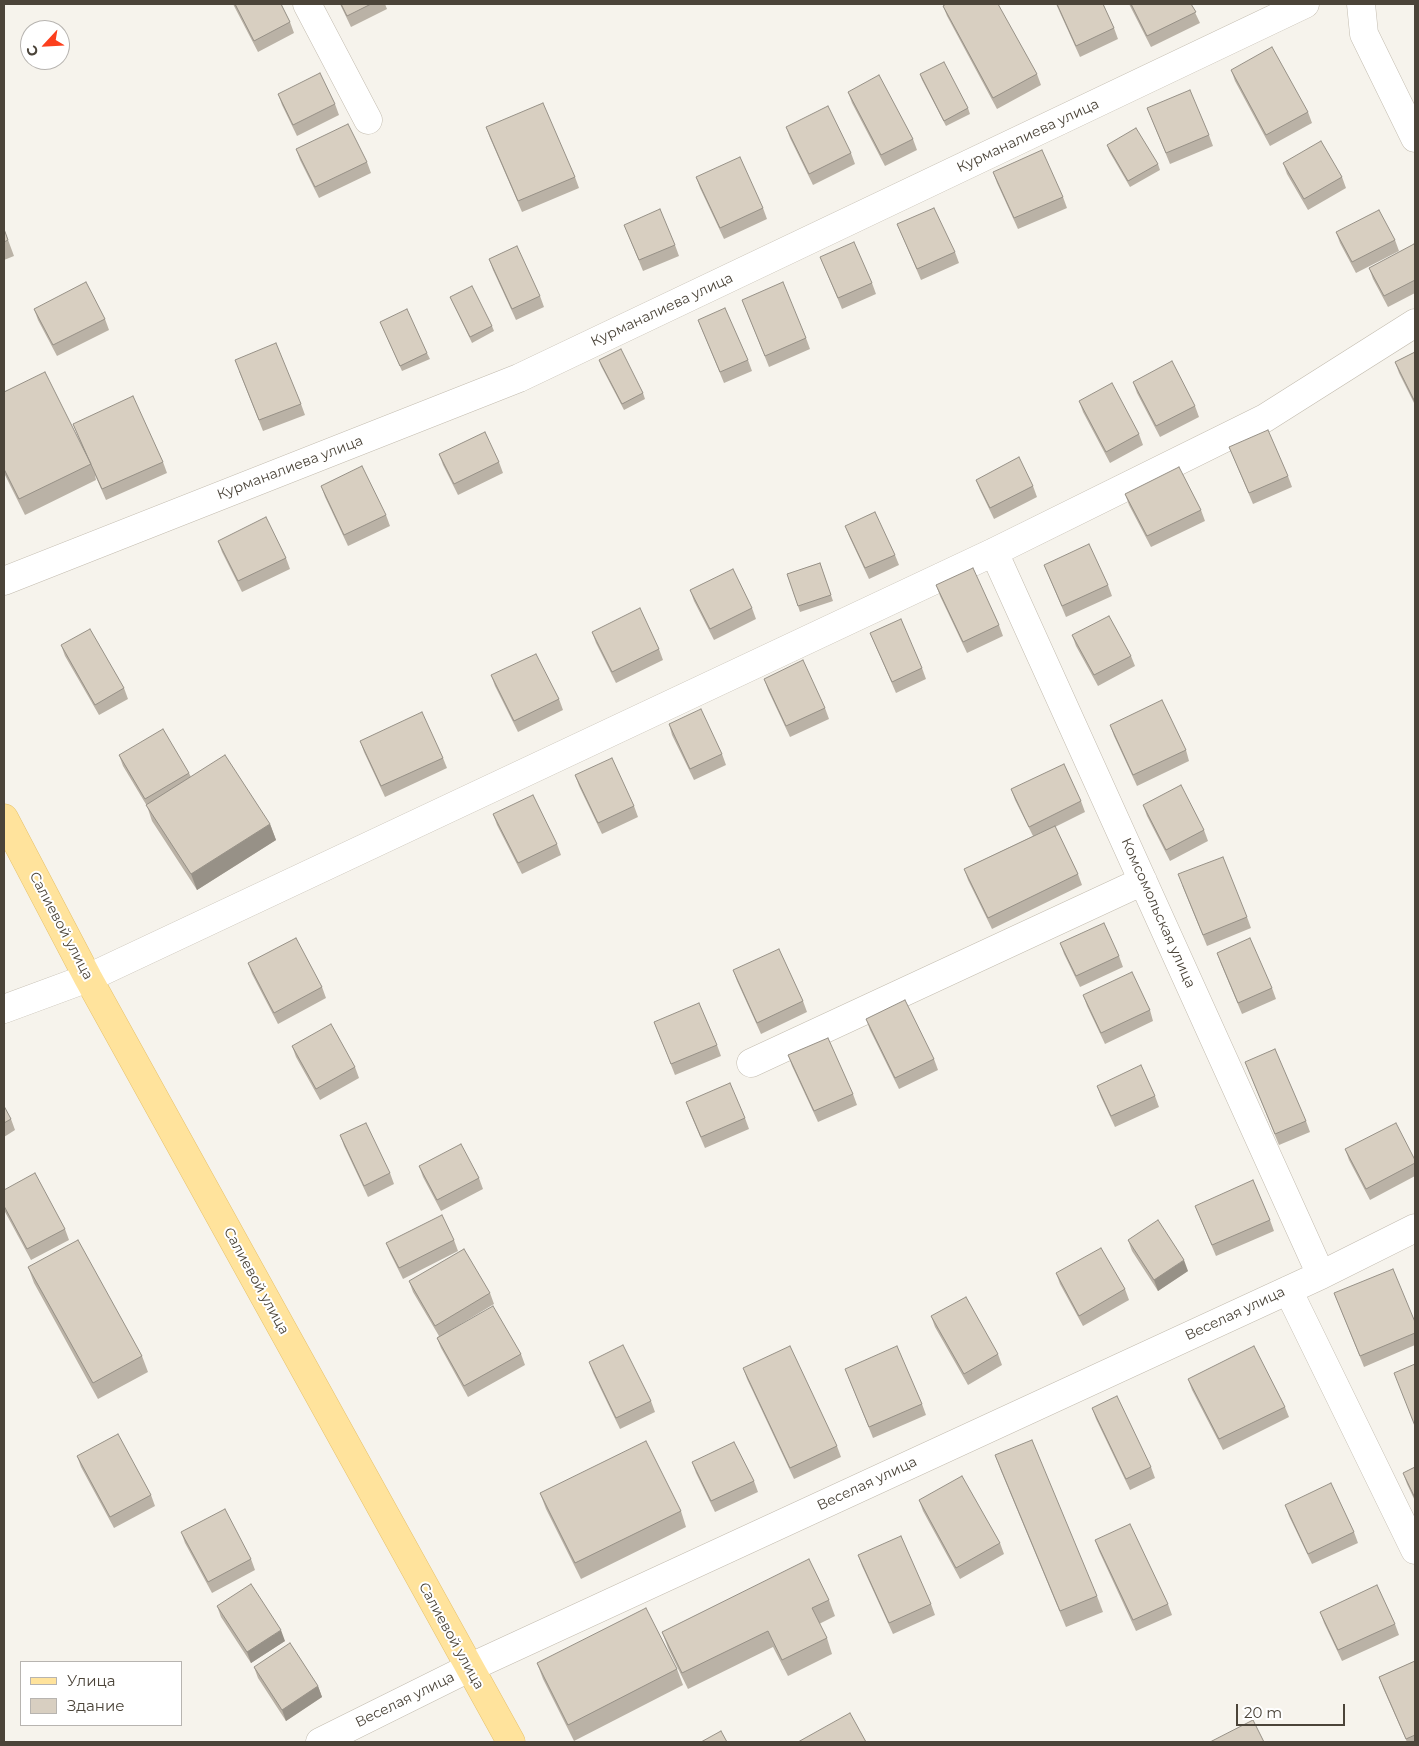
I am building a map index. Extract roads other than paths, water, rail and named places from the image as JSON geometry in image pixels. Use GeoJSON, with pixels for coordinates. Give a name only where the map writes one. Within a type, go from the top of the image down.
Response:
{"type":"FeatureCollection","features":[{"type":"Feature","properties":{"kind":"main road","name":"Салиевой улица"},"geometry":{"type":"LineString","coordinates":[[4,818],[88,978],[511,1742]]}},
{"type":"Feature","properties":{"kind":"street"},"geometry":{"type":"LineString","coordinates":[[307,4],[368,120]]}},
{"type":"Feature","properties":{"kind":"street","name":"Курманалиева улица"},"geometry":{"type":"LineString","coordinates":[[4,581],[520,378],[1305,4]]}},
{"type":"Feature","properties":{"kind":"street"},"geometry":{"type":"LineString","coordinates":[[1361,4],[1364,34],[1415,138]]}},
{"type":"Feature","properties":{"kind":"street"},"geometry":{"type":"LineString","coordinates":[[4,1009],[88,978],[994,552],[1264,418],[1415,323]]}},
{"type":"Feature","properties":{"kind":"street","name":"Комсомольская улица"},"geometry":{"type":"LineString","coordinates":[[994,552],[1321,1274]]}},
{"type":"Feature","properties":{"kind":"street"},"geometry":{"type":"LineString","coordinates":[[751,1063],[1143,881]]}},
{"type":"Feature","properties":{"kind":"street","name":"Веселая улица"},"geometry":{"type":"LineString","coordinates":[[320,1742],[469,1668],[1288,1290],[1415,1228]]}},
{"type":"Feature","properties":{"kind":"street"},"geometry":{"type":"LineString","coordinates":[[1288,1290],[1415,1550]]}}]}
